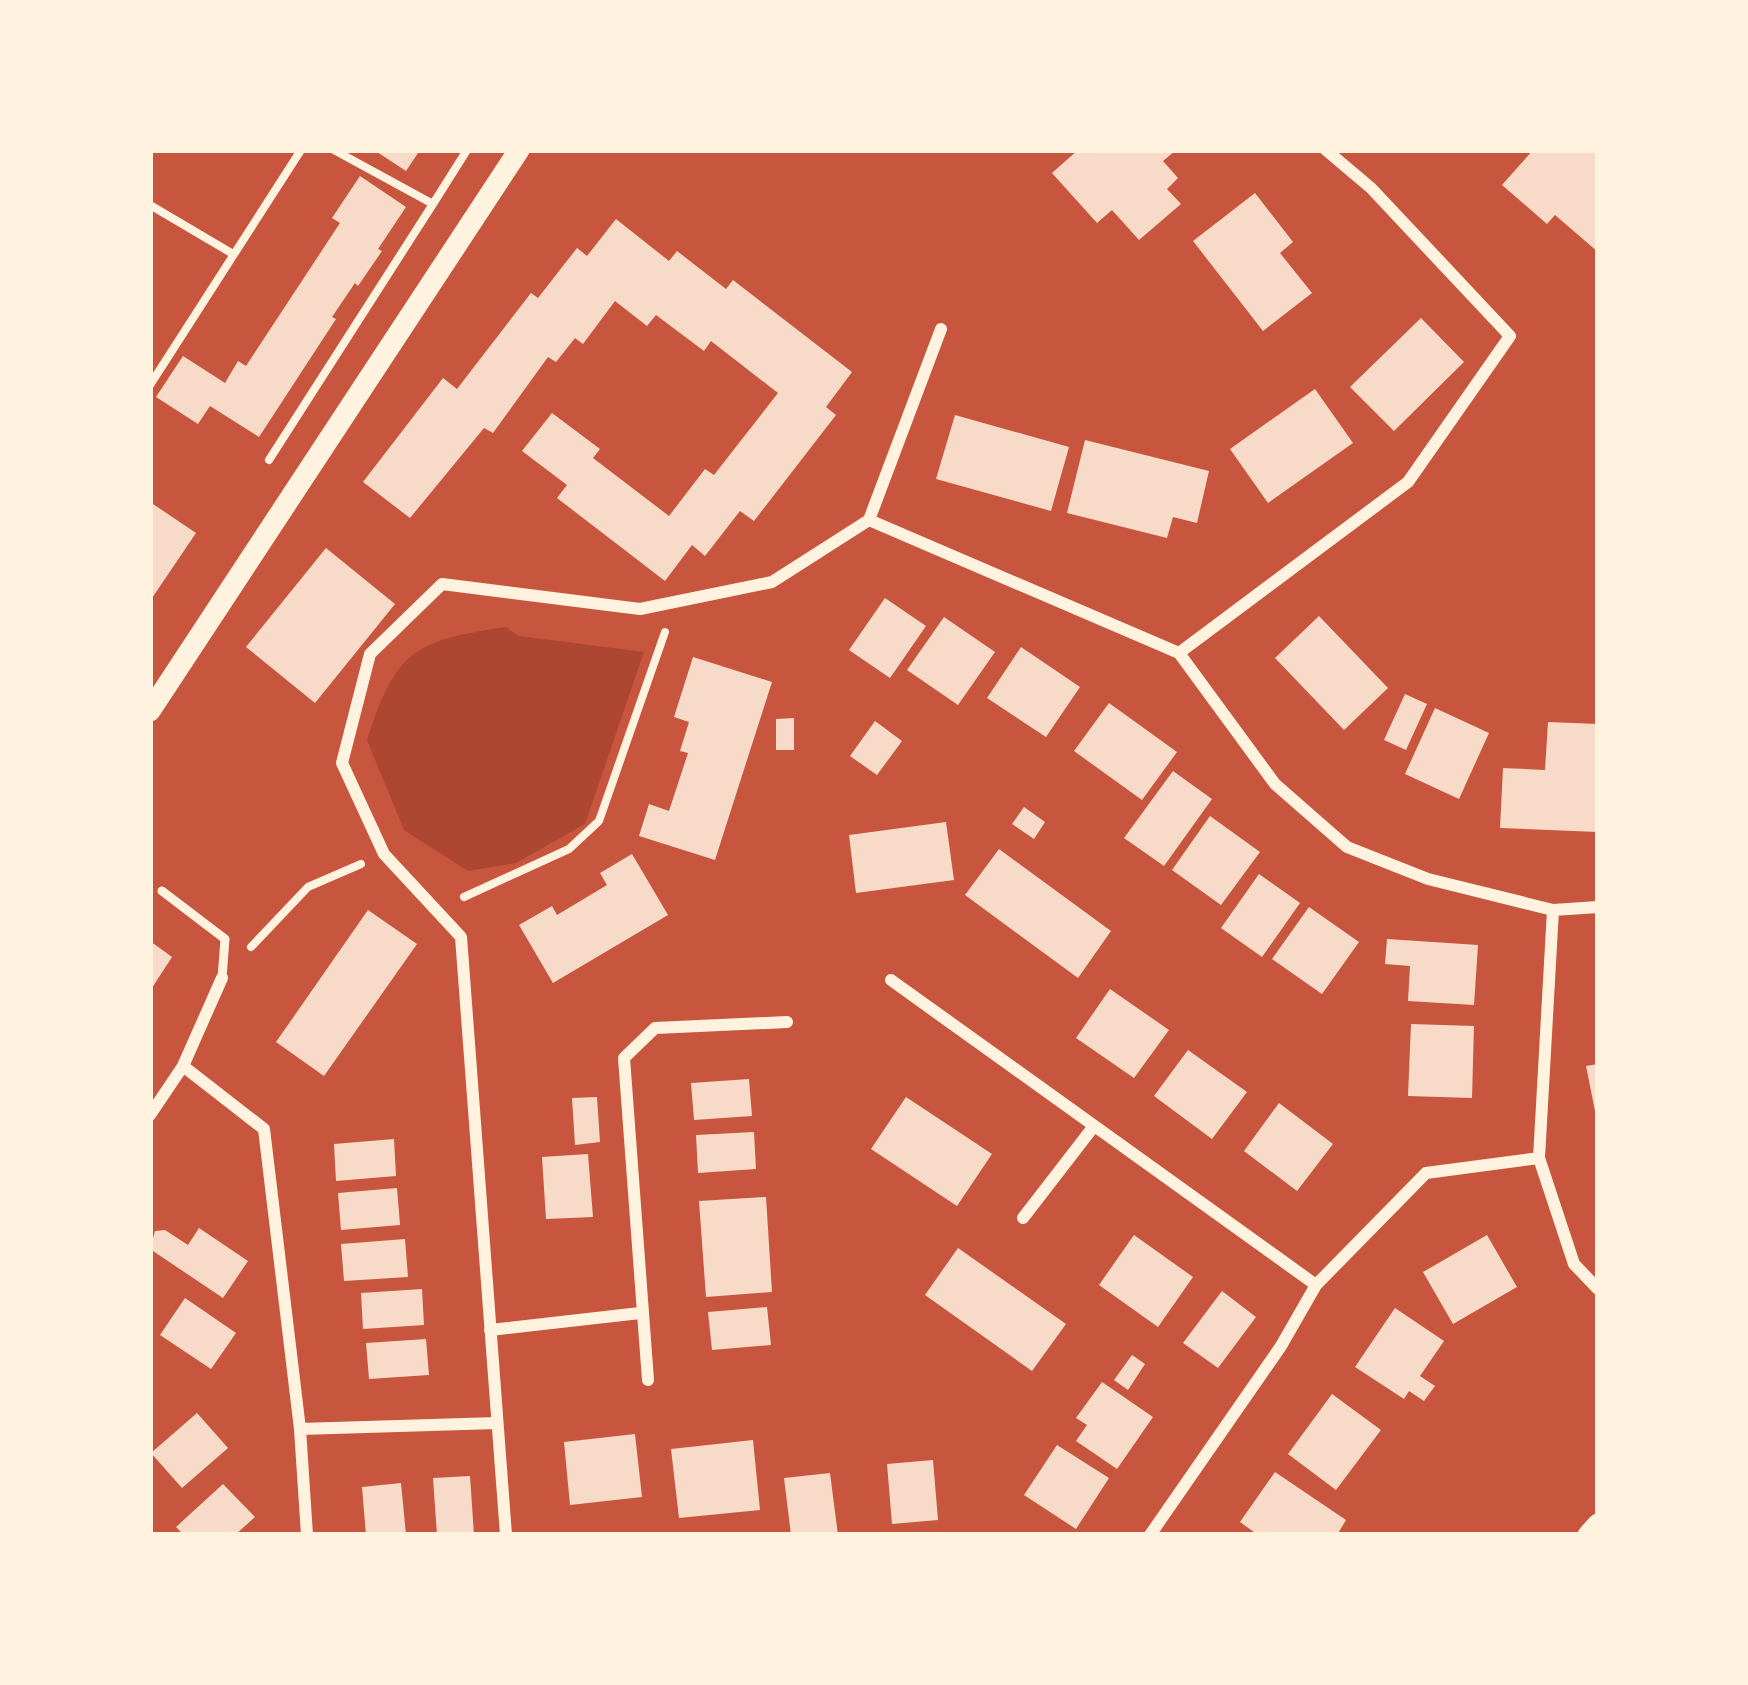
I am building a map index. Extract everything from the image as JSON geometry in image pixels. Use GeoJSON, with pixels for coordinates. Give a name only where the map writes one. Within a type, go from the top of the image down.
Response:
{"type":"FeatureCollection","features":[{"type":"Feature","properties":{"kind":"street"},"geometry":{"type":"LineString","coordinates":[[150,711],[519,150]]}},
{"type":"Feature","properties":{"kind":"street"},"geometry":{"type":"LineString","coordinates":[[1179,653],[1408,482],[1510,337],[1371,188],[1326,150]]}},
{"type":"Feature","properties":{"kind":"street"},"geometry":{"type":"LineString","coordinates":[[506,1535],[461,937],[384,854],[342,763],[370,654],[442,584],[640,609],[772,582],[869,520],[941,329]]}},
{"type":"Feature","properties":{"kind":"street"},"geometry":{"type":"LineString","coordinates":[[869,520],[1179,653],[1275,784],[1346,848],[1428,879],[1552,910],[1598,907]]}},
{"type":"Feature","properties":{"kind":"street"},"geometry":{"type":"LineString","coordinates":[[1552,910],[1539,1158],[1574,1264],[1598,1289]]}},
{"type":"Feature","properties":{"kind":"street"},"geometry":{"type":"LineString","coordinates":[[150,1114],[183,1066],[222,977]]}},
{"type":"Feature","properties":{"kind":"street"},"geometry":{"type":"LineString","coordinates":[[891,980],[1316,1285]]}},
{"type":"Feature","properties":{"kind":"street"},"geometry":{"type":"LineString","coordinates":[[648,1380],[624,1058],[655,1028],[787,1022]]}},
{"type":"Feature","properties":{"kind":"street"},"geometry":{"type":"LineString","coordinates":[[183,1066],[264,1129],[300,1429],[307,1535]]}},
{"type":"Feature","properties":{"kind":"street"},"geometry":{"type":"LineString","coordinates":[[1023,1218],[1094,1126]]}},
{"type":"Feature","properties":{"kind":"street"},"geometry":{"type":"LineString","coordinates":[[1150,1535],[1281,1346],[1316,1285],[1426,1173],[1539,1158]]}},
{"type":"Feature","properties":{"kind":"street"},"geometry":{"type":"LineString","coordinates":[[490,1330],[640,1313]]}},
{"type":"Feature","properties":{"kind":"street"},"geometry":{"type":"LineString","coordinates":[[300,1429],[497,1423]]}},
{"type":"Feature","properties":{"kind":"street"},"geometry":{"type":"LineString","coordinates":[[1588,1535],[1598,1524]]}},
{"type":"Feature","properties":{"kind":"lane"},"geometry":{"type":"LineString","coordinates":[[162,891],[224,939],[222,977]]}},
{"type":"Feature","properties":{"kind":"path"},"geometry":{"type":"LineString","coordinates":[[150,385],[301,150]]}},
{"type":"Feature","properties":{"kind":"path"},"geometry":{"type":"LineString","coordinates":[[334,150],[433,204]]}},
{"type":"Feature","properties":{"kind":"path"},"geometry":{"type":"LineString","coordinates":[[265,466],[467,150]]}},
{"type":"Feature","properties":{"kind":"path"},"geometry":{"type":"LineString","coordinates":[[150,205],[233,254]]}},
{"type":"Feature","properties":{"kind":"path"},"geometry":{"type":"LineString","coordinates":[[435,908],[569,849],[599,821],[676,602]]}},
{"type":"Feature","properties":{"kind":"path"},"geometry":{"type":"LineString","coordinates":[[222,977],[308,887],[384,854]]}},
{"type":"Feature","properties":{"kind":"shaded area"},"geometry":{"type":"Polygon","coordinates":[[[506,627],[519,636],[644,652],[585,824],[516,863],[468,871],[404,830],[367,740],[388,686],[413,655],[450,638],[506,627]]]}},
{"type":"Feature","properties":{"kind":"building"},"geometry":{"type":"Polygon","coordinates":[[[374,150],[420,150],[406,171],[374,150]]]}},
{"type":"Feature","properties":{"kind":"building"},"geometry":{"type":"Polygon","coordinates":[[[1078,150],[1176,150],[1163,161],[1178,178],[1167,189],[1181,204],[1139,240],[1112,210],[1097,223],[1052,173],[1078,150]]]}},
{"type":"Feature","properties":{"kind":"building"},"geometry":{"type":"Polygon","coordinates":[[[1533,150],[1598,150],[1598,252],[1555,215],[1547,224],[1502,185],[1533,150]]]}},
{"type":"Feature","properties":{"kind":"building"},"geometry":{"type":"Polygon","coordinates":[[[360,176],[406,207],[259,437],[210,406],[198,424],[156,397],[183,356],[225,383],[238,361],[246,366],[340,223],[332,218],[360,176]]]}},
{"type":"Feature","properties":{"kind":"building"},"geometry":{"type":"Polygon","coordinates":[[[1255,193],[1293,242],[1280,253],[1312,293],[1263,331],[1193,241],[1255,193]]]}},
{"type":"Feature","properties":{"kind":"building"},"geometry":{"type":"Polygon","coordinates":[[[616,219],[669,261],[677,251],[726,289],[733,280],[852,372],[826,407],[836,415],[754,521],[740,511],[705,556],[692,545],[665,581],[557,498],[567,485],[522,451],[552,413],[600,449],[593,458],[669,516],[705,469],[714,475],[778,393],[711,341],[704,351],[656,315],[647,326],[615,301],[583,344],[575,338],[556,362],[548,357],[493,433],[484,428],[410,518],[363,482],[443,378],[457,389],[531,293],[538,298],[577,248],[587,256],[616,219]]]}},
{"type":"Feature","properties":{"kind":"building"},"geometry":{"type":"Polygon","coordinates":[[[1421,318],[1464,362],[1394,431],[1350,387],[1421,318]]]}},
{"type":"Feature","properties":{"kind":"building"},"geometry":{"type":"Polygon","coordinates":[[[1315,389],[1353,443],[1268,503],[1230,449],[1315,389]]]}},
{"type":"Feature","properties":{"kind":"building"},"geometry":{"type":"Polygon","coordinates":[[[955,415],[1069,447],[1051,511],[936,479],[955,415]]]}},
{"type":"Feature","properties":{"kind":"building"},"geometry":{"type":"Polygon","coordinates":[[[1085,440],[1209,471],[1197,523],[1173,517],[1167,538],[1067,513],[1085,440]]]}},
{"type":"Feature","properties":{"kind":"building"},"geometry":{"type":"Polygon","coordinates":[[[150,502],[196,533],[150,601],[150,502]]]}},
{"type":"Feature","properties":{"kind":"building"},"geometry":{"type":"Polygon","coordinates":[[[326,548],[395,604],[315,703],[246,647],[326,548]]]}},
{"type":"Feature","properties":{"kind":"building"},"geometry":{"type":"Polygon","coordinates":[[[885,598],[926,626],[890,678],[849,650],[885,598]]]}},
{"type":"Feature","properties":{"kind":"building"},"geometry":{"type":"Polygon","coordinates":[[[1319,616],[1388,688],[1344,730],[1275,658],[1319,616]]]}},
{"type":"Feature","properties":{"kind":"building"},"geometry":{"type":"Polygon","coordinates":[[[944,617],[995,652],[958,705],[907,670],[944,617]]]}},
{"type":"Feature","properties":{"kind":"building"},"geometry":{"type":"Polygon","coordinates":[[[1021,647],[1080,687],[1046,737],[987,698],[1021,647]]]}},
{"type":"Feature","properties":{"kind":"building"},"geometry":{"type":"Polygon","coordinates":[[[693,657],[772,682],[715,860],[639,836],[649,804],[669,811],[688,753],[680,751],[689,722],[674,717],[693,657]]]}},
{"type":"Feature","properties":{"kind":"building"},"geometry":{"type":"Polygon","coordinates":[[[1405,694],[1427,704],[1406,750],[1384,740],[1405,694]]]}},
{"type":"Feature","properties":{"kind":"building"},"geometry":{"type":"Polygon","coordinates":[[[1109,703],[1177,752],[1142,800],[1074,751],[1109,703]]]}},
{"type":"Feature","properties":{"kind":"building"},"geometry":{"type":"Polygon","coordinates":[[[1435,708],[1489,733],[1459,799],[1405,774],[1435,708]]]}},
{"type":"Feature","properties":{"kind":"building"},"geometry":{"type":"Polygon","coordinates":[[[794,718],[794,750],[776,750],[776,719],[794,718]]]}},
{"type":"Feature","properties":{"kind":"building"},"geometry":{"type":"Polygon","coordinates":[[[875,721],[902,741],[877,775],[850,756],[875,721]]]}},
{"type":"Feature","properties":{"kind":"building"},"geometry":{"type":"Polygon","coordinates":[[[1548,722],[1598,724],[1598,832],[1500,828],[1503,768],[1545,770],[1548,722]]]}},
{"type":"Feature","properties":{"kind":"building"},"geometry":{"type":"Polygon","coordinates":[[[1173,771],[1212,799],[1164,866],[1124,838],[1173,771]]]}},
{"type":"Feature","properties":{"kind":"building"},"geometry":{"type":"Polygon","coordinates":[[[1024,807],[1045,822],[1034,839],[1012,824],[1024,807]]]}},
{"type":"Feature","properties":{"kind":"building"},"geometry":{"type":"Polygon","coordinates":[[[1210,816],[1260,852],[1221,905],[1172,870],[1210,816]]]}},
{"type":"Feature","properties":{"kind":"building"},"geometry":{"type":"Polygon","coordinates":[[[946,822],[954,880],[856,893],[849,835],[946,822]]]}},
{"type":"Feature","properties":{"kind":"building"},"geometry":{"type":"Polygon","coordinates":[[[999,849],[1111,931],[1078,978],[965,895],[999,849]]]}},
{"type":"Feature","properties":{"kind":"building"},"geometry":{"type":"Polygon","coordinates":[[[632,854],[668,915],[553,983],[519,925],[552,906],[557,915],[607,885],[600,873],[632,854]]]}},
{"type":"Feature","properties":{"kind":"building"},"geometry":{"type":"Polygon","coordinates":[[[1259,874],[1300,903],[1262,957],[1221,928],[1259,874]]]}},
{"type":"Feature","properties":{"kind":"building"},"geometry":{"type":"Polygon","coordinates":[[[1309,907],[1359,942],[1322,994],[1272,959],[1309,907]]]}},
{"type":"Feature","properties":{"kind":"building"},"geometry":{"type":"Polygon","coordinates":[[[368,910],[417,944],[324,1076],[276,1042],[368,910]]]}},
{"type":"Feature","properties":{"kind":"building"},"geometry":{"type":"Polygon","coordinates":[[[1387,939],[1478,945],[1474,1005],[1408,1001],[1410,966],[1385,964],[1387,939]]]}},
{"type":"Feature","properties":{"kind":"building"},"geometry":{"type":"Polygon","coordinates":[[[150,941],[172,957],[150,991],[150,941]]]}},
{"type":"Feature","properties":{"kind":"building"},"geometry":{"type":"Polygon","coordinates":[[[1110,989],[1169,1030],[1134,1078],[1076,1038],[1110,989]]]}},
{"type":"Feature","properties":{"kind":"building"},"geometry":{"type":"Polygon","coordinates":[[[1411,1024],[1474,1026],[1472,1098],[1408,1096],[1411,1024]]]}},
{"type":"Feature","properties":{"kind":"building"},"geometry":{"type":"Polygon","coordinates":[[[1188,1050],[1247,1092],[1212,1139],[1154,1096],[1188,1050]]]}},
{"type":"Feature","properties":{"kind":"building"},"geometry":{"type":"Polygon","coordinates":[[[1598,1064],[1598,1116],[1596,1116],[1586,1066],[1598,1064]]]}},
{"type":"Feature","properties":{"kind":"building"},"geometry":{"type":"Polygon","coordinates":[[[749,1079],[752,1116],[694,1120],[691,1083],[749,1079]]]}},
{"type":"Feature","properties":{"kind":"building"},"geometry":{"type":"Polygon","coordinates":[[[597,1097],[600,1142],[575,1145],[572,1098],[597,1097]]]}},
{"type":"Feature","properties":{"kind":"building"},"geometry":{"type":"Polygon","coordinates":[[[906,1097],[992,1154],[957,1206],[871,1149],[906,1097]]]}},
{"type":"Feature","properties":{"kind":"building"},"geometry":{"type":"Polygon","coordinates":[[[1279,1103],[1333,1144],[1297,1191],[1244,1151],[1279,1103]]]}},
{"type":"Feature","properties":{"kind":"building"},"geometry":{"type":"Polygon","coordinates":[[[754,1132],[756,1169],[698,1173],[696,1135],[754,1132]]]}},
{"type":"Feature","properties":{"kind":"building"},"geometry":{"type":"Polygon","coordinates":[[[394,1139],[396,1176],[336,1181],[334,1144],[394,1139]]]}},
{"type":"Feature","properties":{"kind":"building"},"geometry":{"type":"Polygon","coordinates":[[[588,1154],[593,1217],[546,1219],[542,1157],[588,1154]]]}},
{"type":"Feature","properties":{"kind":"building"},"geometry":{"type":"Polygon","coordinates":[[[397,1188],[400,1225],[341,1230],[338,1193],[397,1188]]]}},
{"type":"Feature","properties":{"kind":"building"},"geometry":{"type":"Polygon","coordinates":[[[766,1197],[772,1292],[706,1297],[699,1201],[766,1197]]]}},
{"type":"Feature","properties":{"kind":"building"},"geometry":{"type":"Polygon","coordinates":[[[199,1228],[248,1261],[223,1298],[150,1249],[155,1231],[165,1230],[188,1245],[199,1228]]]}},
{"type":"Feature","properties":{"kind":"building"},"geometry":{"type":"Polygon","coordinates":[[[1134,1235],[1193,1277],[1158,1327],[1099,1285],[1134,1235]]]}},
{"type":"Feature","properties":{"kind":"building"},"geometry":{"type":"Polygon","coordinates":[[[1487,1235],[1517,1287],[1453,1324],[1423,1272],[1487,1235]]]}},
{"type":"Feature","properties":{"kind":"building"},"geometry":{"type":"Polygon","coordinates":[[[405,1239],[408,1277],[344,1281],[341,1244],[405,1239]]]}},
{"type":"Feature","properties":{"kind":"building"},"geometry":{"type":"Polygon","coordinates":[[[958,1248],[1066,1324],[1032,1371],[925,1295],[958,1248]]]}},
{"type":"Feature","properties":{"kind":"building"},"geometry":{"type":"Polygon","coordinates":[[[422,1289],[424,1325],[363,1329],[361,1293],[422,1289]]]}},
{"type":"Feature","properties":{"kind":"building"},"geometry":{"type":"Polygon","coordinates":[[[1222,1291],[1256,1317],[1218,1368],[1183,1343],[1222,1291]]]}},
{"type":"Feature","properties":{"kind":"building"},"geometry":{"type":"Polygon","coordinates":[[[185,1298],[236,1333],[211,1369],[160,1335],[185,1298]]]}},
{"type":"Feature","properties":{"kind":"building"},"geometry":{"type":"Polygon","coordinates":[[[767,1307],[771,1345],[712,1350],[708,1312],[767,1307]]]}},
{"type":"Feature","properties":{"kind":"building"},"geometry":{"type":"Polygon","coordinates":[[[1395,1308],[1444,1341],[1420,1376],[1435,1386],[1424,1401],[1409,1391],[1404,1399],[1355,1367],[1395,1308]]]}},
{"type":"Feature","properties":{"kind":"building"},"geometry":{"type":"Polygon","coordinates":[[[426,1339],[429,1375],[369,1379],[366,1343],[426,1339]]]}},
{"type":"Feature","properties":{"kind":"building"},"geometry":{"type":"Polygon","coordinates":[[[1132,1355],[1145,1364],[1128,1390],[1114,1380],[1132,1355]]]}},
{"type":"Feature","properties":{"kind":"building"},"geometry":{"type":"Polygon","coordinates":[[[1102,1382],[1153,1417],[1117,1469],[1076,1441],[1087,1425],[1076,1418],[1102,1382]]]}},
{"type":"Feature","properties":{"kind":"building"},"geometry":{"type":"Polygon","coordinates":[[[1332,1394],[1381,1430],[1336,1490],[1288,1454],[1332,1394]]]}},
{"type":"Feature","properties":{"kind":"building"},"geometry":{"type":"Polygon","coordinates":[[[197,1413],[228,1448],[182,1488],[151,1453],[197,1413]]]}},
{"type":"Feature","properties":{"kind":"building"},"geometry":{"type":"Polygon","coordinates":[[[635,1434],[642,1497],[570,1505],[564,1442],[635,1434]]]}},
{"type":"Feature","properties":{"kind":"building"},"geometry":{"type":"Polygon","coordinates":[[[753,1440],[760,1510],[679,1518],[671,1449],[753,1440]]]}},
{"type":"Feature","properties":{"kind":"building"},"geometry":{"type":"Polygon","coordinates":[[[1057,1445],[1109,1478],[1076,1529],[1024,1495],[1057,1445]]]}},
{"type":"Feature","properties":{"kind":"building"},"geometry":{"type":"Polygon","coordinates":[[[933,1460],[938,1520],[892,1524],[887,1464],[933,1460]]]}},
{"type":"Feature","properties":{"kind":"building"},"geometry":{"type":"Polygon","coordinates":[[[1275,1472],[1346,1520],[1337,1535],[1258,1535],[1240,1522],[1275,1472]]]}},
{"type":"Feature","properties":{"kind":"building"},"geometry":{"type":"Polygon","coordinates":[[[830,1473],[838,1535],[791,1535],[784,1478],[830,1473]]]}},
{"type":"Feature","properties":{"kind":"building"},"geometry":{"type":"Polygon","coordinates":[[[470,1476],[474,1535],[437,1535],[433,1478],[470,1476]]]}},
{"type":"Feature","properties":{"kind":"building"},"geometry":{"type":"Polygon","coordinates":[[[401,1483],[406,1535],[366,1535],[362,1487],[401,1483]]]}},
{"type":"Feature","properties":{"kind":"building"},"geometry":{"type":"Polygon","coordinates":[[[223,1484],[255,1517],[235,1535],[184,1535],[176,1527],[223,1484]]]}}]}
